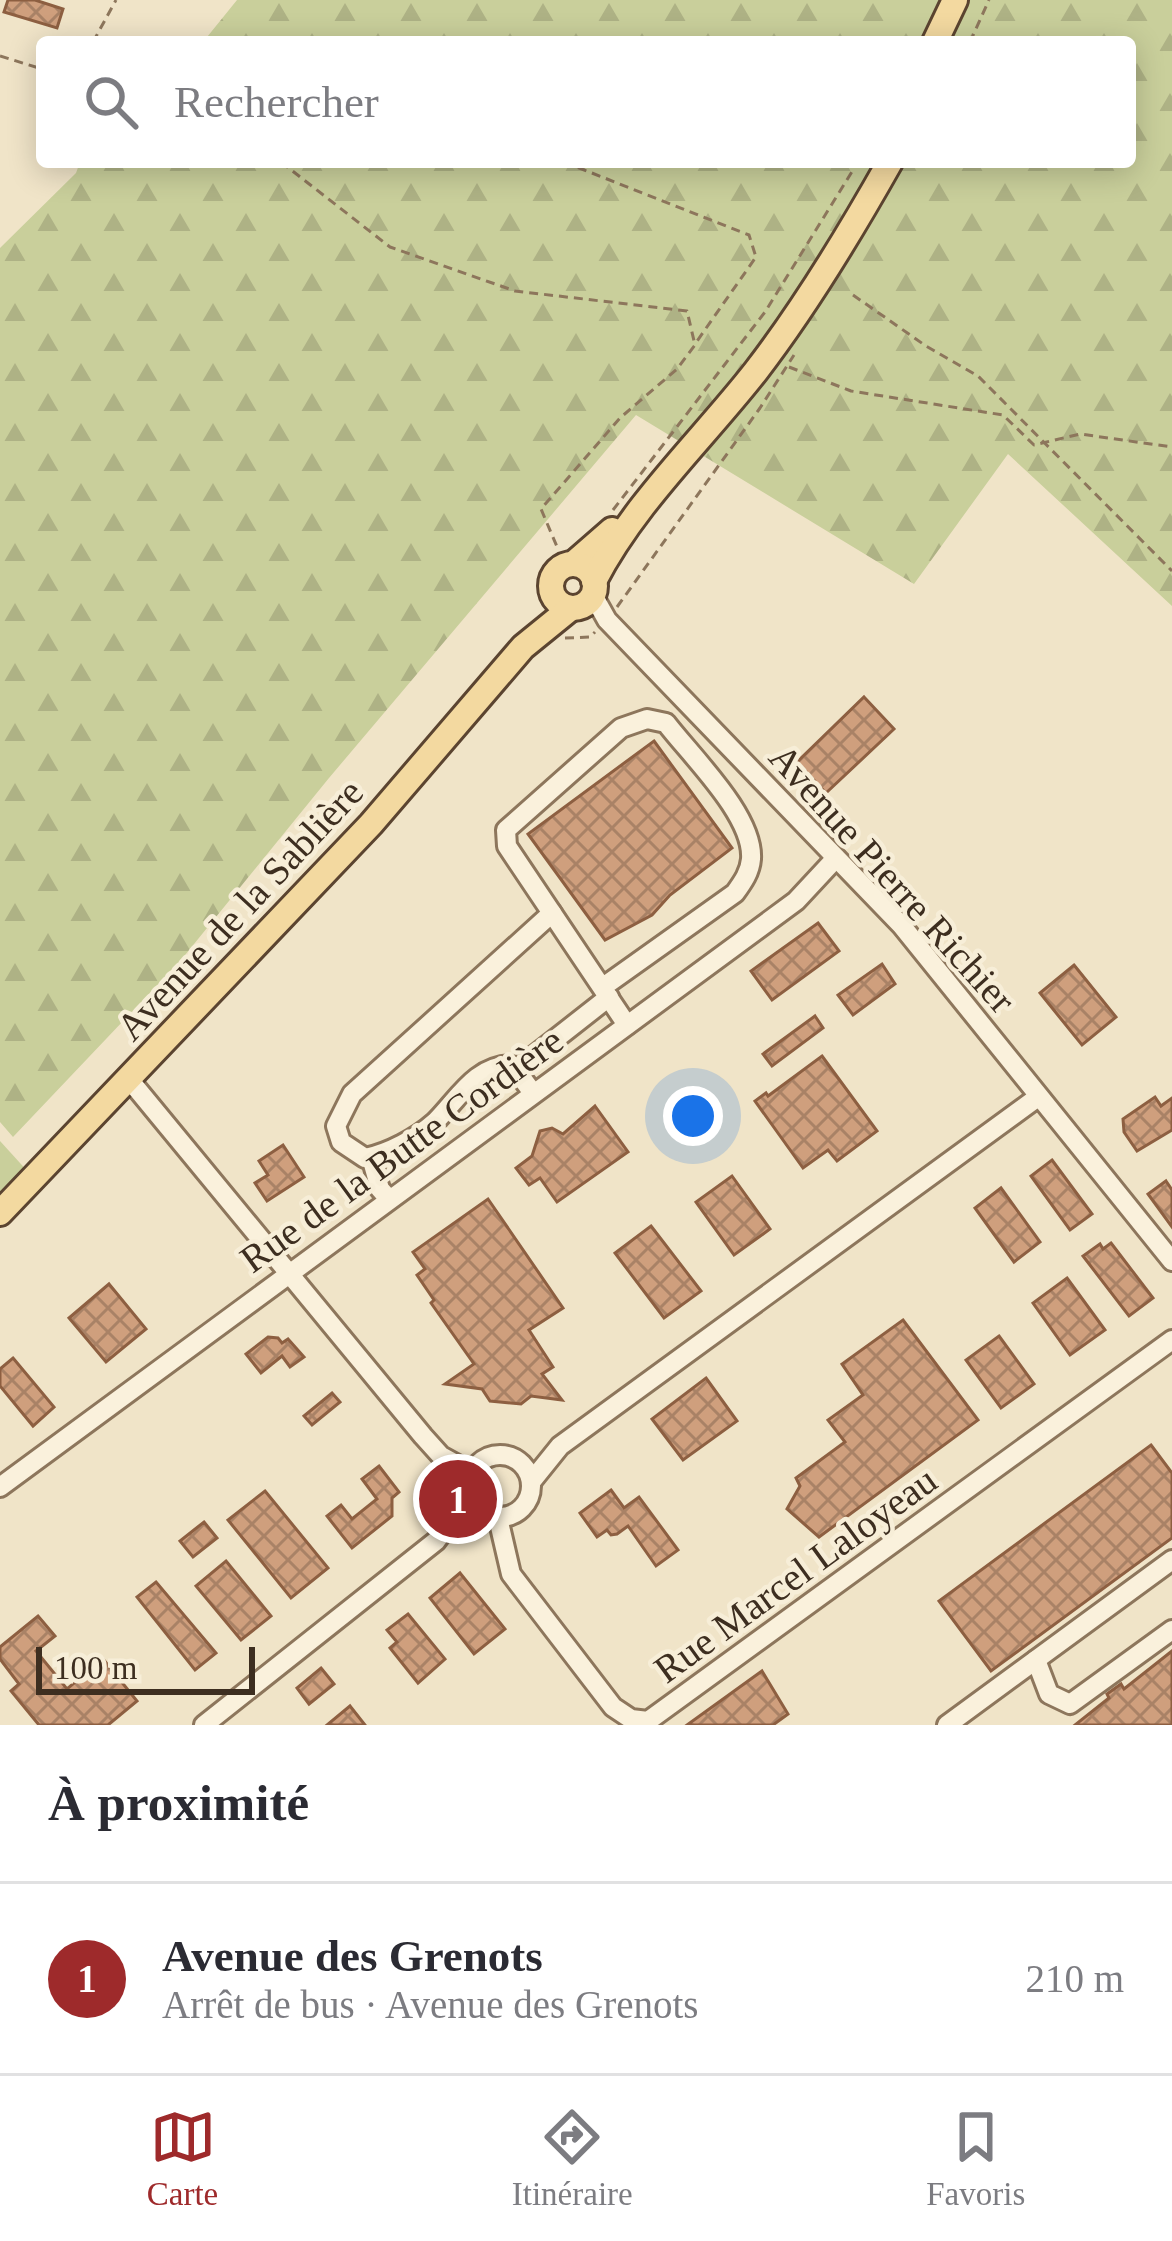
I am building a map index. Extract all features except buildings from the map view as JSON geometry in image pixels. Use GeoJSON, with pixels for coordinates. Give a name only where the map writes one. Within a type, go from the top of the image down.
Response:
{"type":"FeatureCollection","features":[{"type":"Feature","properties":{"kind":"main road"},"geometry":{"type":"LineString","coordinates":[[938,36],[955,0]]}},
{"type":"Feature","properties":{"kind":"main road"},"geometry":{"type":"LineString","coordinates":[[955,36],[971,0]]}},
{"type":"Feature","properties":{"kind":"main road"},"geometry":{"type":"LineString","coordinates":[[579,597],[555,574],[566,559],[612,530],[712,407],[804,276],[869,168]]}},
{"type":"Feature","properties":{"kind":"main road"},"geometry":{"type":"LineString","coordinates":[[579,597],[620,537],[770,352],[886,168]]}},
{"type":"Feature","properties":{"kind":"main road"},"geometry":{"type":"LineString","coordinates":[[566,559],[586,569],[579,597]]}},
{"type":"Feature","properties":{"kind":"main road","name":"Avenue de la Sablière"},"geometry":{"type":"LineString","coordinates":[[0,1213],[371,824],[523,647],[579,597]]}},
{"type":"Feature","properties":{"kind":"street","name":"Avenue Pierre Richier"},"geometry":{"type":"LineString","coordinates":[[579,597],[607,620],[902,926],[1172,1260]]}},
{"type":"Feature","properties":{"kind":"street"},"geometry":{"type":"LineString","coordinates":[[516,1070],[606,992],[735,892],[748,874],[752,856],[745,824],[667,724],[647,719],[621,728],[506,830],[507,846],[606,992],[627,1024]]}},
{"type":"Feature","properties":{"kind":"street","name":"Rue de la Butte Cordière"},"geometry":{"type":"LineString","coordinates":[[0,1486],[796,901],[836,859]]}},
{"type":"Feature","properties":{"kind":"street"},"geometry":{"type":"LineString","coordinates":[[533,1093],[512,1065],[494,1066],[482,1072],[431,1126],[371,1157],[351,1152],[340,1142],[336,1126],[352,1094],[552,913]]}},
{"type":"Feature","properties":{"kind":"street"},"geometry":{"type":"LineString","coordinates":[[128,1078],[441,1456],[472,1473]]}},
{"type":"Feature","properties":{"kind":"street"},"geometry":{"type":"LineString","coordinates":[[531,1482],[560,1446],[1038,1097]]}},
{"type":"Feature","properties":{"kind":"street"},"geometry":{"type":"LineString","coordinates":[[371,1157],[380,1189],[388,1198]]}},
{"type":"Feature","properties":{"kind":"street","name":"Rue Marcel Laloyeau"},"geometry":{"type":"LineString","coordinates":[[507,1544],[511,1574],[613,1707],[631,1719],[648,1721],[1172,1340]]}},
{"type":"Feature","properties":{"kind":"street"},"geometry":{"type":"LineString","coordinates":[[436,1541],[470,1495],[477,1465],[494,1456],[515,1459],[560,1446]]}},
{"type":"Feature","properties":{"kind":"street"},"geometry":{"type":"LineString","coordinates":[[507,1544],[528,1502],[531,1482],[515,1459]]}},
{"type":"Feature","properties":{"kind":"street"},"geometry":{"type":"LineString","coordinates":[[470,1495],[492,1516],[507,1544]]}},
{"type":"Feature","properties":{"kind":"street"},"geometry":{"type":"LineString","coordinates":[[204,1725],[436,1541],[492,1516],[521,1510]]}},
{"type":"Feature","properties":{"kind":"street"},"geometry":{"type":"LineString","coordinates":[[947,1725],[1172,1560]]}},
{"type":"Feature","properties":{"kind":"street"},"geometry":{"type":"LineString","coordinates":[[1036,1660],[1049,1694],[1070,1704],[1172,1630]]}},
{"type":"Feature","properties":{"kind":"path"},"geometry":{"type":"LineString","coordinates":[[96,36],[116,0]]}},
{"type":"Feature","properties":{"kind":"path"},"geometry":{"type":"LineString","coordinates":[[973,36],[989,0]]}},
{"type":"Feature","properties":{"kind":"path"},"geometry":{"type":"LineString","coordinates":[[0,56],[36,67]]}},
{"type":"Feature","properties":{"kind":"path"},"geometry":{"type":"LineString","coordinates":[[289,168],[390,247],[515,290],[687,310],[694,345]]}},
{"type":"Feature","properties":{"kind":"path"},"geometry":{"type":"LineString","coordinates":[[566,559],[541,509],[620,418],[662,383],[756,257],[749,235],[579,168]]}},
{"type":"Feature","properties":{"kind":"path"},"geometry":{"type":"LineString","coordinates":[[603,523],[765,312],[854,168]]}},
{"type":"Feature","properties":{"kind":"path"},"geometry":{"type":"LineString","coordinates":[[853,295],[978,376],[1172,571]]}},
{"type":"Feature","properties":{"kind":"path"},"geometry":{"type":"LineString","coordinates":[[637,573],[788,366],[851,391],[1003,415],[1034,445],[1080,434],[1172,447]]}},
{"type":"Feature","properties":{"kind":"green space"},"geometry":{"type":"Polygon","coordinates":[[[237,0],[1172,0],[1172,606],[1008,454],[914,584],[636,415],[181,960],[13,1137],[0,1122],[0,248],[78,168],[1136,168],[1136,36],[208,36],[237,0]]]}},
{"type":"Feature","properties":{"kind":"green space"},"geometry":{"type":"Polygon","coordinates":[[[0,1141],[30,1174],[0,1225],[0,1141]]]}},
{"type":"Feature","properties":{"kind":"place","name":"Avenue des Grenots"},"geometry":{"type":"Point","coordinates":[458,1499]}}]}
